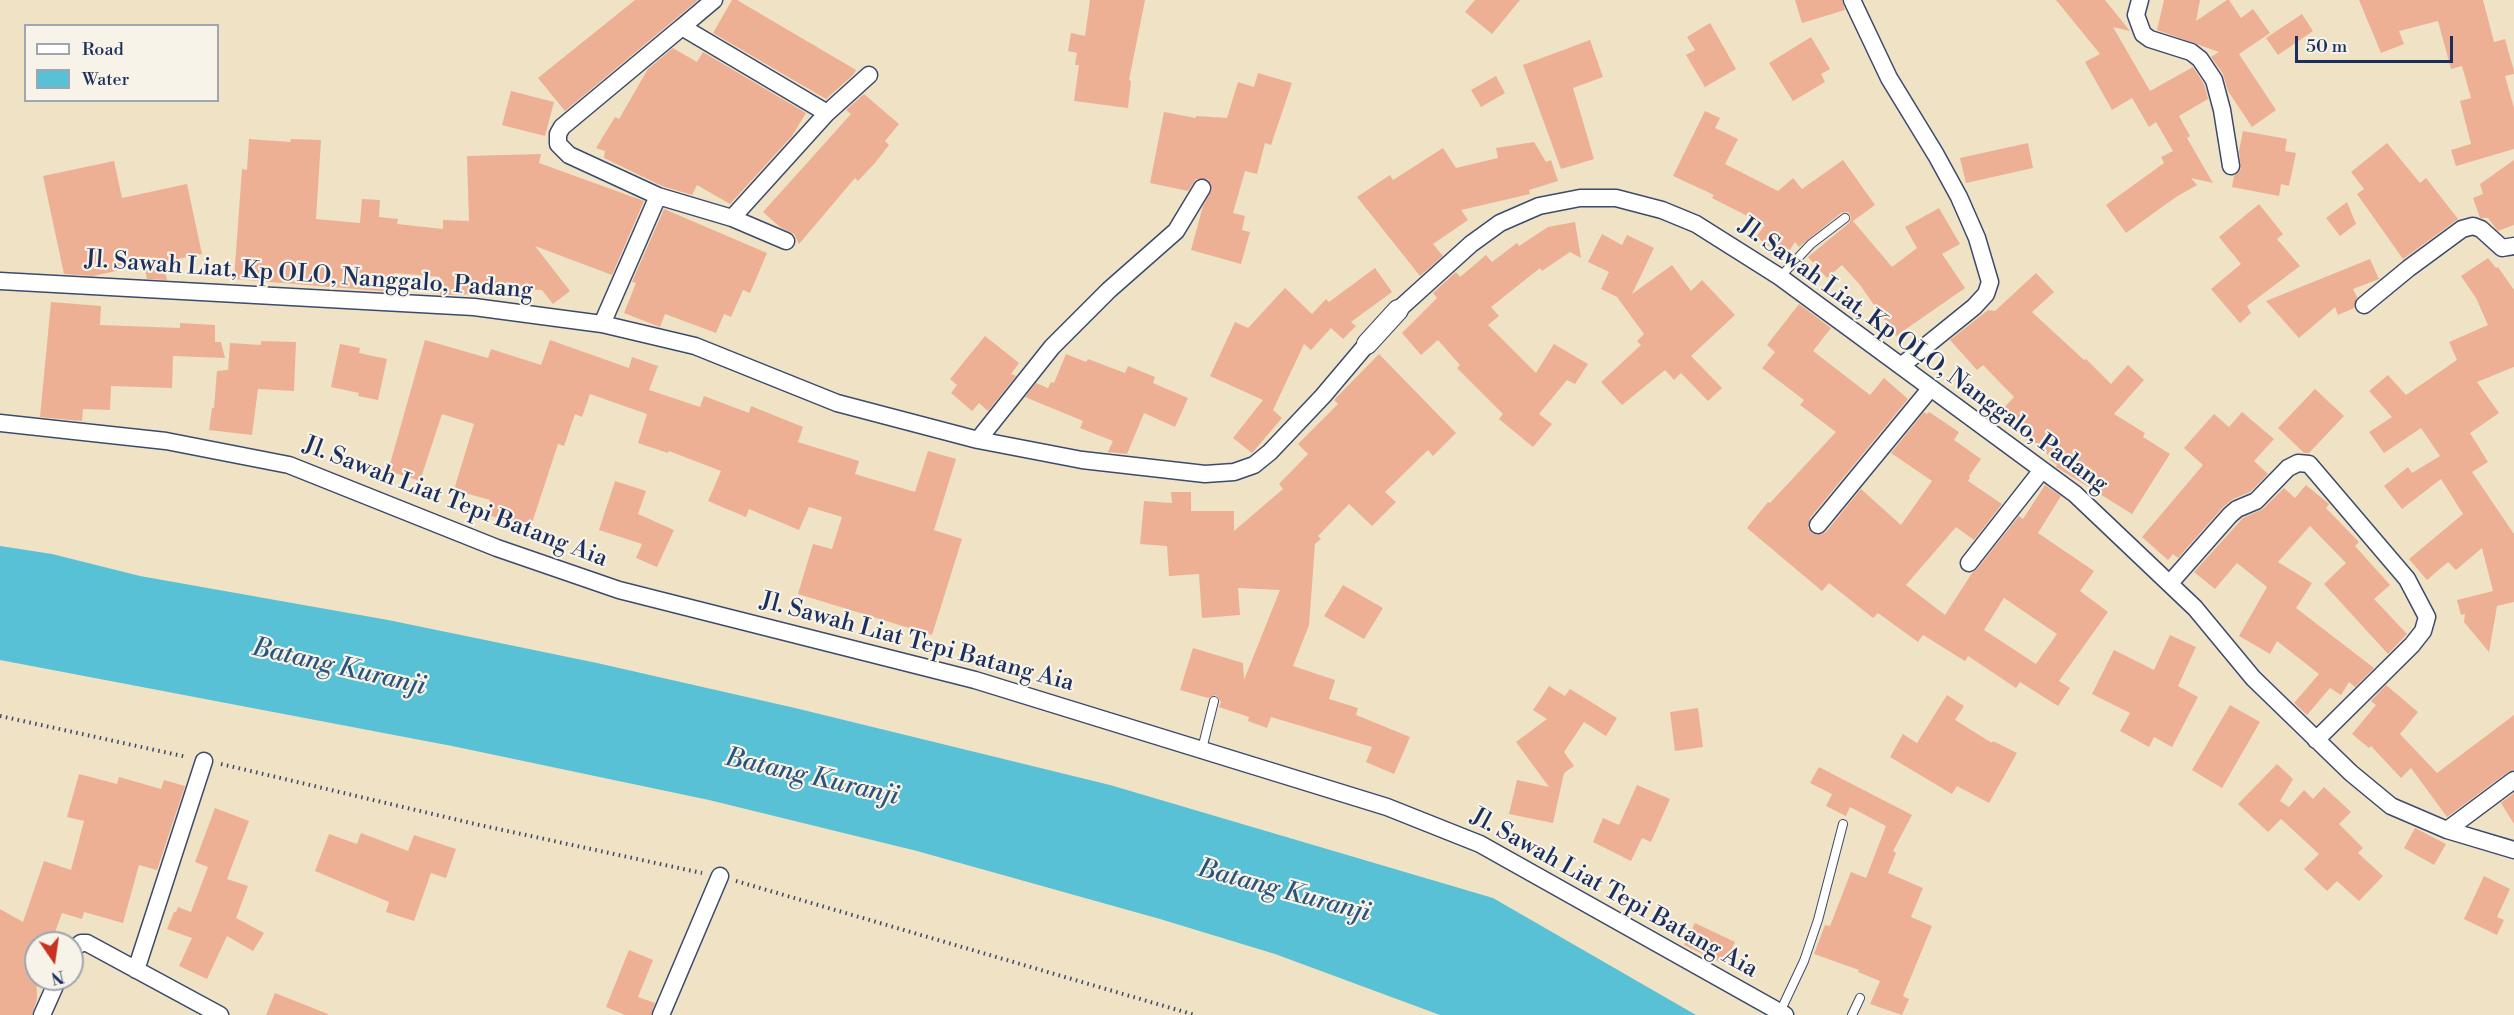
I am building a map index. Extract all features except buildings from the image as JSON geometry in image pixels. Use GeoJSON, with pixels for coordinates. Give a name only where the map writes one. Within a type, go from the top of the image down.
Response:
{"type":"FeatureCollection","features":[{"type":"Feature","properties":{"kind":"street"},"geometry":{"type":"LineString","coordinates":[[714,0],[562,127],[558,134],[558,144],[569,155],[658,196],[732,218],[786,241]]}},
{"type":"Feature","properties":{"kind":"street"},"geometry":{"type":"LineString","coordinates":[[1852,0],[1889,78],[1936,154],[1959,197],[1977,238],[1990,282],[1986,294],[1974,307],[1901,366]]}},
{"type":"Feature","properties":{"kind":"street"},"geometry":{"type":"LineString","coordinates":[[2140,0],[2136,15],[2143,34],[2150,39],[2192,52],[2210,74],[2222,110],[2231,166]]}},
{"type":"Feature","properties":{"kind":"street"},"geometry":{"type":"LineString","coordinates":[[682,27],[827,113]]}},
{"type":"Feature","properties":{"kind":"street"},"geometry":{"type":"LineString","coordinates":[[732,218],[827,113],[869,75]]}},
{"type":"Feature","properties":{"kind":"street"},"geometry":{"type":"LineString","coordinates":[[978,440],[1052,346],[1109,290],[1176,231],[1202,188]]}},
{"type":"Feature","properties":{"kind":"street"},"geometry":{"type":"LineString","coordinates":[[602,324],[658,196]]}},
{"type":"Feature","properties":{"kind":"street","name":"Jl. Sawah Liat, Kp OLO, Nanggalo, Padang"},"geometry":{"type":"LineString","coordinates":[[1398,310],[1444,266],[1500,223],[1539,206],[1580,198],[1616,198],[1662,210],[1696,224],[1780,277],[1930,389],[1997,435],[2102,517],[2195,608],[2253,678],[2316,740],[2391,806],[2447,830],[2514,850]]}},
{"type":"Feature","properties":{"kind":"street"},"geometry":{"type":"LineString","coordinates":[[2364,305],[2462,229],[2473,226],[2481,229],[2502,248],[2514,246]]}},
{"type":"Feature","properties":{"kind":"street","name":"Jl. Sawah Liat, Kp OLO, Nanggalo, Padang"},"geometry":{"type":"LineString","coordinates":[[0,281],[474,307],[602,324],[695,346],[837,403],[978,440],[1082,460],[1204,474],[1234,472],[1254,465],[1270,452],[1367,344]]}},
{"type":"Feature","properties":{"kind":"street"},"geometry":{"type":"LineString","coordinates":[[1367,344],[1398,310]]}},
{"type":"Feature","properties":{"kind":"street"},"geometry":{"type":"LineString","coordinates":[[1818,525],[1930,389]]}},
{"type":"Feature","properties":{"kind":"street","name":"Jl. Sawah Liat Tepi Batang Aia"},"geometry":{"type":"LineString","coordinates":[[0,423],[166,441],[289,465],[497,548],[619,590],[975,680],[1387,807],[1480,844],[1782,1014]]}},
{"type":"Feature","properties":{"kind":"street"},"geometry":{"type":"LineString","coordinates":[[2170,583],[2230,515],[2256,501],[2288,468],[2298,463],[2309,464],[2407,579],[2427,616],[2423,631],[2412,645],[2316,740]]}},
{"type":"Feature","properties":{"kind":"street"},"geometry":{"type":"LineString","coordinates":[[1969,563],[2042,470]]}},
{"type":"Feature","properties":{"kind":"street"},"geometry":{"type":"LineString","coordinates":[[136,970],[204,760]]}},
{"type":"Feature","properties":{"kind":"street"},"geometry":{"type":"LineString","coordinates":[[2447,830],[2514,780]]}},
{"type":"Feature","properties":{"kind":"street"},"geometry":{"type":"LineString","coordinates":[[661,1015],[720,876]]}},
{"type":"Feature","properties":{"kind":"street"},"geometry":{"type":"LineString","coordinates":[[84,944],[220,1015]]}},
{"type":"Feature","properties":{"kind":"street"},"geometry":{"type":"LineString","coordinates":[[42,1015],[53,991]]}},
{"type":"Feature","properties":{"kind":"lane"},"geometry":{"type":"LineString","coordinates":[[1780,277],[1811,244],[1845,218]]}},
{"type":"Feature","properties":{"kind":"lane"},"geometry":{"type":"LineString","coordinates":[[1202,749],[1214,702]]}},
{"type":"Feature","properties":{"kind":"lane"},"geometry":{"type":"LineString","coordinates":[[1782,1014],[1804,962],[1818,920],[1843,824]]}},
{"type":"Feature","properties":{"kind":"lane"},"geometry":{"type":"LineString","coordinates":[[1852,1015],[1860,998]]}},
{"type":"Feature","properties":{"kind":"path"},"geometry":{"type":"LineString","coordinates":[[0,717],[204,760],[475,824],[720,876],[1195,1015]]}},
{"type":"Feature","properties":{"kind":"water","name":"Batang Kuranji"},"geometry":{"type":"Polygon","coordinates":[[[0,546],[52,554],[140,576],[388,620],[597,663],[795,708],[1110,785],[1493,898],[1696,1015],[1440,1015],[1275,954],[1160,919],[917,851],[709,800],[452,746],[0,660],[0,546]]]}}]}
